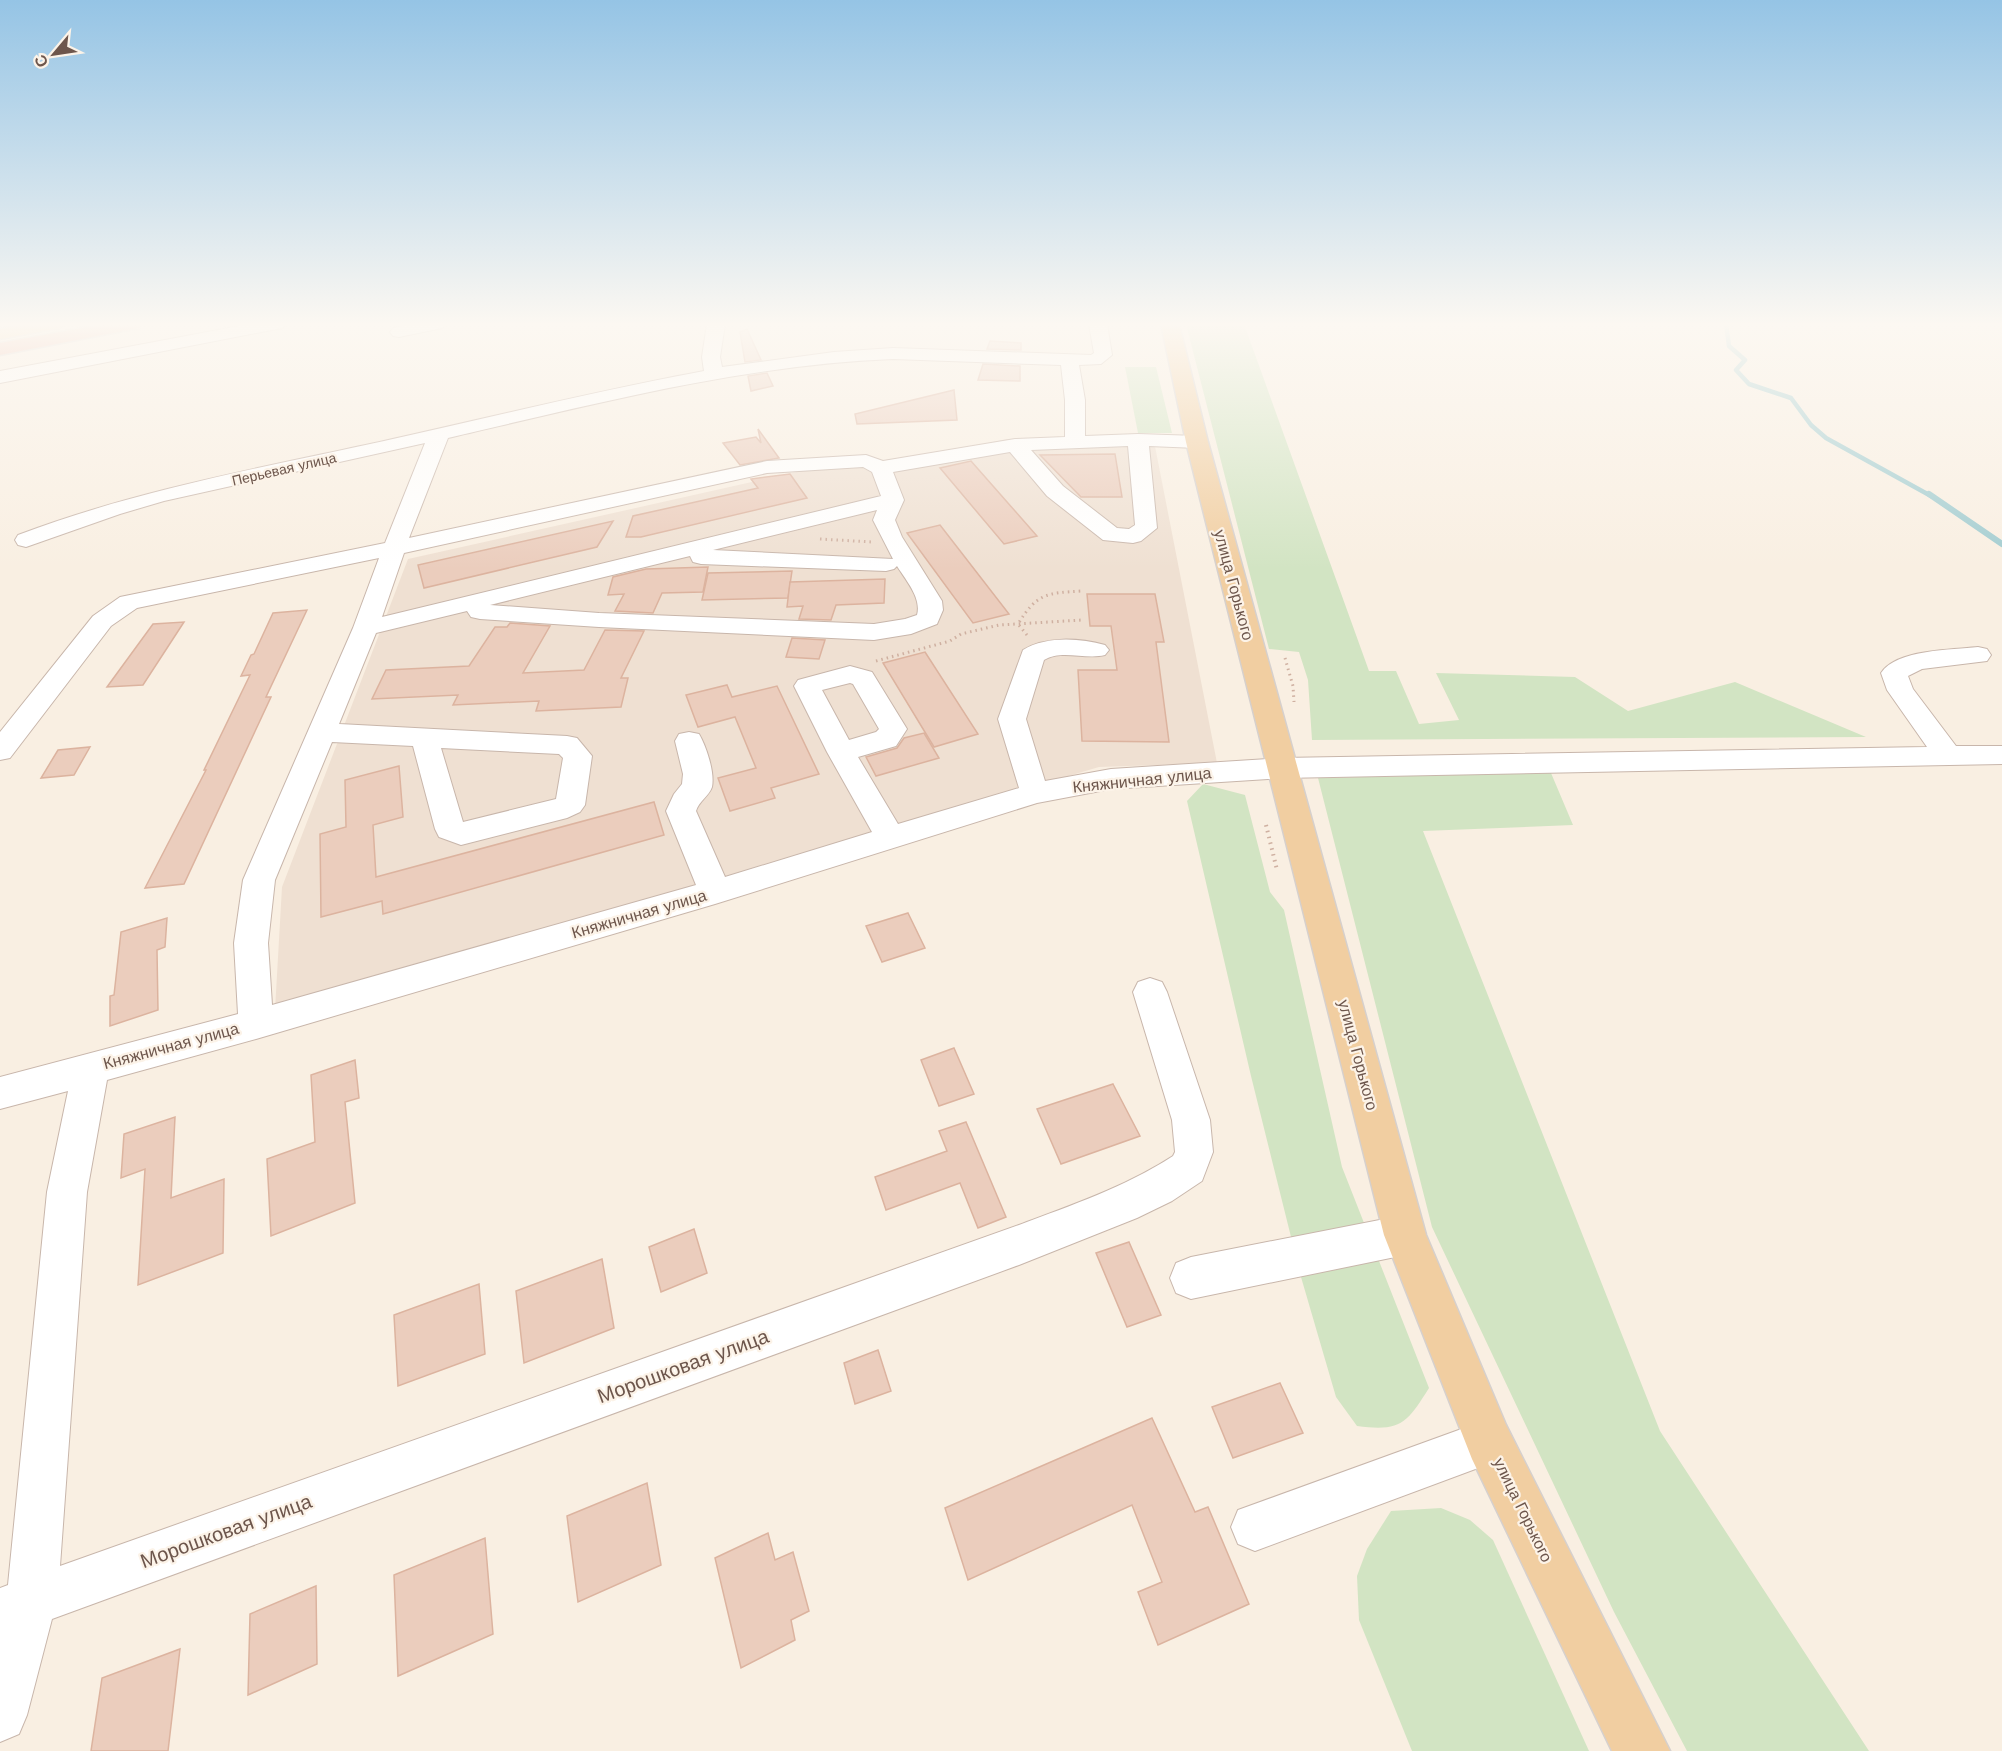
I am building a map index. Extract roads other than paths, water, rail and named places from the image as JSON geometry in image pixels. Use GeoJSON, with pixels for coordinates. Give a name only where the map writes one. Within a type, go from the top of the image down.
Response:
{"type":"FeatureCollection","features":[{"type":"Feature","properties":{"kind":"main road","name":"улица Горького"},"geometry":{"type":"LineString","coordinates":[[1189,406],[1405,1235],[1489,1442],[1642,1751]]}},
{"type":"Feature","properties":{"kind":"street","name":"Перьевая улица"},"geometry":{"type":"LineString","coordinates":[[26,540],[62,525],[141,501],[563,406]]}},
{"type":"Feature","properties":{"kind":"street"},"geometry":{"type":"LineString","coordinates":[[1075,406],[1076,442]]}},
{"type":"Feature","properties":{"kind":"street"},"geometry":{"type":"LineString","coordinates":[[256,1024],[251,943],[259,880],[366,628],[394,548],[439,435]]}},
{"type":"Feature","properties":{"kind":"street"},"geometry":{"type":"LineString","coordinates":[[0,751],[102,621],[129,602],[394,548],[767,467],[866,461],[881,468],[1015,445],[1138,440],[1197,442]]}},
{"type":"Feature","properties":{"kind":"street"},"geometry":{"type":"LineString","coordinates":[[1015,445],[1054,491],[1111,535],[1133,536],[1146,528],[1138,440]]}},
{"type":"Feature","properties":{"kind":"street"},"geometry":{"type":"LineString","coordinates":[[473,601],[480,612],[599,620],[874,632],[911,626],[928,619],[931,610],[930,601],[891,555],[885,520],[893,500],[881,468]]}},
{"type":"Feature","properties":{"kind":"street"},"geometry":{"type":"LineString","coordinates":[[366,628],[893,500]]}},
{"type":"Feature","properties":{"kind":"street"},"geometry":{"type":"LineString","coordinates":[[663,556],[891,555]]}},
{"type":"Feature","properties":{"kind":"street"},"geometry":{"type":"LineString","coordinates":[[1035,793],[1015,734],[1012,718],[1032,656],[1039,650],[1096,650]]}},
{"type":"Feature","properties":{"kind":"street"},"geometry":{"type":"LineString","coordinates":[[1948,756],[1900,690],[1894,673],[1916,662],[1978,655]]}},
{"type":"Feature","properties":{"kind":"street"},"geometry":{"type":"LineString","coordinates":[[841,752],[886,739],[893,729],[863,678],[850,674],[807,686],[841,752],[891,837]]}},
{"type":"Feature","properties":{"kind":"street"},"geometry":{"type":"LineString","coordinates":[[320,732],[425,740],[567,745],[578,756],[570,805],[556,811],[461,834],[450,829],[425,740]]}},
{"type":"Feature","properties":{"kind":"street"},"geometry":{"type":"LineString","coordinates":[[689,741],[697,774],[696,787],[684,801],[681,811],[715,892]]}},
{"type":"Feature","properties":{"kind":"street","name":"Княжничная улица"},"geometry":{"type":"LineString","coordinates":[[0,1094],[91,1067],[256,1024],[715,892],[1035,793],[1112,779],[1282,768],[2002,755]]}},
{"type":"Feature","properties":{"kind":"street","name":"Морошковая улица"},"geometry":{"type":"LineString","coordinates":[[16,1607],[1019,1245],[1123,1205],[1158,1188],[1188,1168],[1194,1152],[1191,1120],[1150,992]]}},
{"type":"Feature","properties":{"kind":"street"},"geometry":{"type":"LineString","coordinates":[[0,1715],[16,1607],[67,1192],[91,1067]]}},
{"type":"Feature","properties":{"kind":"street"},"geometry":{"type":"LineString","coordinates":[[1191,1278],[1405,1235]]}},
{"type":"Feature","properties":{"kind":"street"},"geometry":{"type":"LineString","coordinates":[[1255,1527],[1489,1442]]}},
{"type":"Feature","properties":{"kind":"waterway"},"geometry":{"type":"LineString","coordinates":[[1797,406],[1811,425],[1826,438],[1931,496]]}},
{"type":"Feature","properties":{"kind":"waterway"},"geometry":{"type":"LineString","coordinates":[[1929,494],[2002,544]]}}]}
